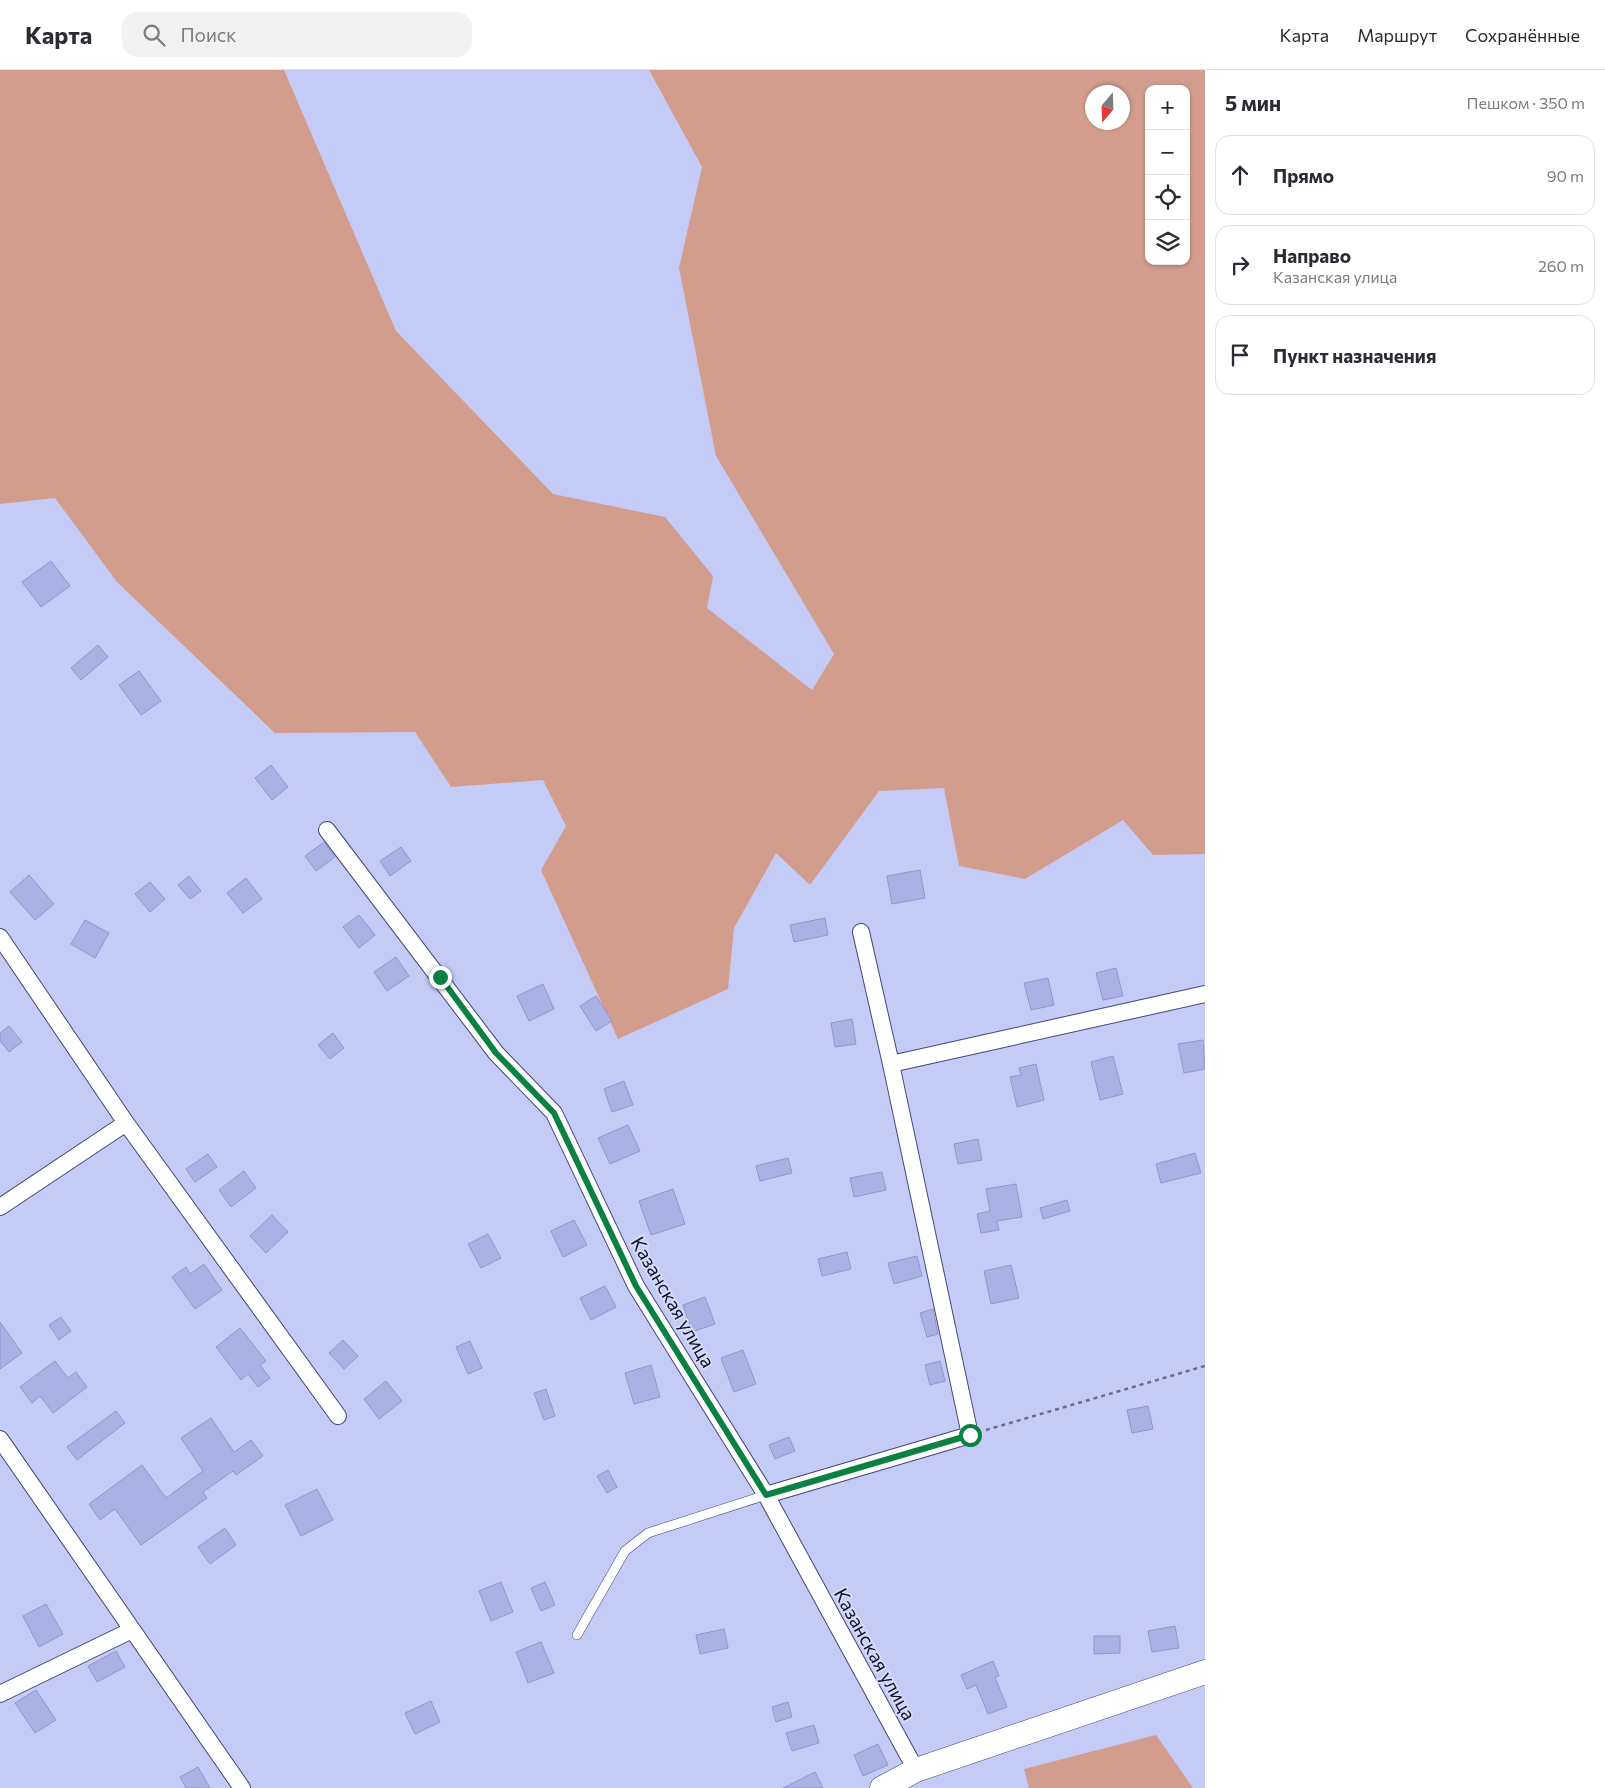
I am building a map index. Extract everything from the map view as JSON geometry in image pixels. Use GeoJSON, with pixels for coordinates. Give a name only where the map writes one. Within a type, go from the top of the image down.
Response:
{"type":"FeatureCollection","features":[{"type":"Feature","properties":{"kind":"street","name":"Казанская улица"},"geometry":{"type":"LineString","coordinates":[[327,830],[496,1053],[554,1113],[636,1286],[766,1495],[916,1770]]}},
{"type":"Feature","properties":{"kind":"street"},"geometry":{"type":"LineString","coordinates":[[766,1495],[970,1435],[892,1064],[861,932]]}},
{"type":"Feature","properties":{"kind":"street"},"geometry":{"type":"LineString","coordinates":[[0,937],[126,1123],[338,1416]]}},
{"type":"Feature","properties":{"kind":"street"},"geometry":{"type":"LineString","coordinates":[[892,1064],[1205,994]]}},
{"type":"Feature","properties":{"kind":"street"},"geometry":{"type":"LineString","coordinates":[[0,1207],[126,1123]]}},
{"type":"Feature","properties":{"kind":"street"},"geometry":{"type":"LineString","coordinates":[[0,1439],[5,1458],[132,1630],[242,1788]]}},
{"type":"Feature","properties":{"kind":"street"},"geometry":{"type":"LineString","coordinates":[[0,1694],[132,1630]]}},
{"type":"Feature","properties":{"kind":"street"},"geometry":{"type":"LineString","coordinates":[[882,1788],[916,1770],[1205,1672]]}},
{"type":"Feature","properties":{"kind":"lane"},"geometry":{"type":"LineString","coordinates":[[577,1635],[625,1551],[640,1539],[648,1534],[766,1495]]}},
{"type":"Feature","properties":{"kind":"path"},"geometry":{"type":"LineString","coordinates":[[970,1435],[1205,1366]]}},
{"type":"Feature","properties":{"kind":"shaded area"},"geometry":{"type":"Polygon","coordinates":[[[0,70],[284,70],[396,331],[553,494],[665,517],[713,576],[707,608],[812,690],[834,654],[716,456],[679,268],[702,167],[649,70],[1205,70],[1205,854],[1153,855],[1123,820],[1025,879],[959,866],[944,788],[879,791],[810,885],[776,853],[734,928],[728,989],[618,1039],[541,870],[566,826],[543,780],[451,787],[415,732],[275,733],[117,582],[55,498],[0,504],[0,70]]]}},
{"type":"Feature","properties":{"kind":"shaded area"},"geometry":{"type":"Polygon","coordinates":[[[1156,1735],[1193,1788],[1029,1788],[1024,1769],[1156,1735]]]}},
{"type":"Feature","properties":{"kind":"building"},"geometry":{"type":"Polygon","coordinates":[[[51,561],[70,586],[41,607],[22,582],[51,561]]]}},
{"type":"Feature","properties":{"kind":"building"},"geometry":{"type":"Polygon","coordinates":[[[98,645],[108,657],[81,680],[71,668],[98,645]]]}},
{"type":"Feature","properties":{"kind":"building"},"geometry":{"type":"Polygon","coordinates":[[[139,671],[161,701],[141,715],[119,685],[139,671]]]}},
{"type":"Feature","properties":{"kind":"building"},"geometry":{"type":"Polygon","coordinates":[[[271,765],[288,787],[272,800],[255,778],[271,765]]]}},
{"type":"Feature","properties":{"kind":"building"},"geometry":{"type":"Polygon","coordinates":[[[324,842],[335,857],[316,871],[305,856],[324,842]]]}},
{"type":"Feature","properties":{"kind":"building"},"geometry":{"type":"Polygon","coordinates":[[[401,847],[411,861],[390,876],[380,861],[401,847]]]}},
{"type":"Feature","properties":{"kind":"building"},"geometry":{"type":"Polygon","coordinates":[[[920,870],[925,898],[892,904],[887,876],[920,870]]]}},
{"type":"Feature","properties":{"kind":"building"},"geometry":{"type":"Polygon","coordinates":[[[29,875],[54,904],[35,920],[10,892],[29,875]]]}},
{"type":"Feature","properties":{"kind":"building"},"geometry":{"type":"Polygon","coordinates":[[[189,876],[201,891],[190,899],[178,885],[189,876]]]}},
{"type":"Feature","properties":{"kind":"building"},"geometry":{"type":"Polygon","coordinates":[[[246,878],[262,899],[243,913],[227,893],[246,878]]]}},
{"type":"Feature","properties":{"kind":"building"},"geometry":{"type":"Polygon","coordinates":[[[150,882],[165,899],[150,912],[135,894],[150,882]]]}},
{"type":"Feature","properties":{"kind":"building"},"geometry":{"type":"Polygon","coordinates":[[[359,915],[375,935],[359,948],[343,927],[359,915]]]}},
{"type":"Feature","properties":{"kind":"building"},"geometry":{"type":"Polygon","coordinates":[[[825,918],[828,935],[794,942],[790,925],[825,918]]]}},
{"type":"Feature","properties":{"kind":"building"},"geometry":{"type":"Polygon","coordinates":[[[85,920],[109,933],[95,958],[71,944],[85,920]]]}},
{"type":"Feature","properties":{"kind":"building"},"geometry":{"type":"Polygon","coordinates":[[[396,957],[409,976],[387,991],[374,972],[396,957]]]}},
{"type":"Feature","properties":{"kind":"building"},"geometry":{"type":"Polygon","coordinates":[[[1116,968],[1123,996],[1103,1000],[1096,973],[1116,968]]]}},
{"type":"Feature","properties":{"kind":"building"},"geometry":{"type":"Polygon","coordinates":[[[1048,978],[1054,1005],[1031,1010],[1024,983],[1048,978]]]}},
{"type":"Feature","properties":{"kind":"building"},"geometry":{"type":"Polygon","coordinates":[[[543,984],[554,1009],[529,1021],[517,996],[543,984]]]}},
{"type":"Feature","properties":{"kind":"building"},"geometry":{"type":"Polygon","coordinates":[[[596,996],[612,1021],[596,1031],[580,1006],[596,996]]]}},
{"type":"Feature","properties":{"kind":"building"},"geometry":{"type":"Polygon","coordinates":[[[852,1019],[856,1044],[835,1047],[831,1023],[852,1019]]]}},
{"type":"Feature","properties":{"kind":"building"},"geometry":{"type":"Polygon","coordinates":[[[9,1026],[22,1042],[9,1052],[0,1041],[0,1033],[9,1026]]]}},
{"type":"Feature","properties":{"kind":"building"},"geometry":{"type":"Polygon","coordinates":[[[333,1033],[344,1048],[330,1059],[318,1045],[333,1033]]]}},
{"type":"Feature","properties":{"kind":"building"},"geometry":{"type":"Polygon","coordinates":[[[1203,1040],[1205,1069],[1184,1073],[1178,1044],[1203,1040]]]}},
{"type":"Feature","properties":{"kind":"building"},"geometry":{"type":"Polygon","coordinates":[[[1113,1056],[1123,1094],[1100,1100],[1091,1062],[1113,1056]]]}},
{"type":"Feature","properties":{"kind":"building"},"geometry":{"type":"Polygon","coordinates":[[[1036,1064],[1044,1100],[1017,1107],[1010,1077],[1021,1075],[1019,1068],[1036,1064]]]}},
{"type":"Feature","properties":{"kind":"building"},"geometry":{"type":"Polygon","coordinates":[[[624,1081],[633,1105],[612,1112],[604,1089],[624,1081]]]}},
{"type":"Feature","properties":{"kind":"building"},"geometry":{"type":"Polygon","coordinates":[[[628,1125],[640,1151],[610,1164],[598,1138],[628,1125]]]}},
{"type":"Feature","properties":{"kind":"building"},"geometry":{"type":"Polygon","coordinates":[[[978,1139],[982,1160],[958,1164],[954,1144],[978,1139]]]}},
{"type":"Feature","properties":{"kind":"building"},"geometry":{"type":"Polygon","coordinates":[[[1195,1153],[1201,1173],[1161,1183],[1156,1164],[1195,1153]]]}},
{"type":"Feature","properties":{"kind":"building"},"geometry":{"type":"Polygon","coordinates":[[[208,1154],[217,1167],[195,1182],[186,1169],[208,1154]]]}},
{"type":"Feature","properties":{"kind":"building"},"geometry":{"type":"Polygon","coordinates":[[[788,1158],[792,1173],[760,1181],[756,1166],[788,1158]]]}},
{"type":"Feature","properties":{"kind":"building"},"geometry":{"type":"Polygon","coordinates":[[[244,1171],[256,1188],[231,1207],[219,1190],[244,1171]]]}},
{"type":"Feature","properties":{"kind":"building"},"geometry":{"type":"Polygon","coordinates":[[[882,1172],[886,1190],[854,1197],[850,1178],[882,1172]]]}},
{"type":"Feature","properties":{"kind":"building"},"geometry":{"type":"Polygon","coordinates":[[[1016,1184],[1022,1217],[997,1221],[999,1230],[981,1233],[977,1214],[990,1211],[986,1189],[1016,1184]]]}},
{"type":"Feature","properties":{"kind":"building"},"geometry":{"type":"Polygon","coordinates":[[[673,1189],[685,1224],[651,1235],[639,1201],[673,1189]]]}},
{"type":"Feature","properties":{"kind":"building"},"geometry":{"type":"Polygon","coordinates":[[[1067,1200],[1070,1211],[1043,1219],[1040,1208],[1067,1200]]]}},
{"type":"Feature","properties":{"kind":"building"},"geometry":{"type":"Polygon","coordinates":[[[272,1215],[288,1232],[266,1253],[250,1236],[272,1215]]]}},
{"type":"Feature","properties":{"kind":"building"},"geometry":{"type":"Polygon","coordinates":[[[574,1220],[587,1245],[563,1257],[551,1231],[574,1220]]]}},
{"type":"Feature","properties":{"kind":"building"},"geometry":{"type":"Polygon","coordinates":[[[488,1234],[501,1258],[481,1268],[468,1244],[488,1234]]]}},
{"type":"Feature","properties":{"kind":"building"},"geometry":{"type":"Polygon","coordinates":[[[847,1252],[851,1269],[822,1276],[818,1259],[847,1252]]]}},
{"type":"Feature","properties":{"kind":"building"},"geometry":{"type":"Polygon","coordinates":[[[917,1256],[922,1276],[894,1284],[888,1263],[917,1256]]]}},
{"type":"Feature","properties":{"kind":"building"},"geometry":{"type":"Polygon","coordinates":[[[204,1264],[222,1290],[195,1309],[172,1277],[186,1267],[190,1274],[204,1264]]]}},
{"type":"Feature","properties":{"kind":"building"},"geometry":{"type":"Polygon","coordinates":[[[1011,1265],[1019,1298],[991,1304],[984,1271],[1011,1265]]]}},
{"type":"Feature","properties":{"kind":"building"},"geometry":{"type":"Polygon","coordinates":[[[605,1286],[616,1307],[591,1320],[580,1298],[605,1286]]]}},
{"type":"Feature","properties":{"kind":"building"},"geometry":{"type":"Polygon","coordinates":[[[705,1297],[715,1324],[692,1332],[683,1305],[705,1297]]]}},
{"type":"Feature","properties":{"kind":"building"},"geometry":{"type":"Polygon","coordinates":[[[933,1309],[938,1334],[927,1337],[920,1313],[933,1309]]]}},
{"type":"Feature","properties":{"kind":"building"},"geometry":{"type":"Polygon","coordinates":[[[61,1317],[71,1331],[59,1340],[49,1325],[61,1317]]]}},
{"type":"Feature","properties":{"kind":"building"},"geometry":{"type":"Polygon","coordinates":[[[0,1322],[22,1353],[0,1369],[0,1322]]]}},
{"type":"Feature","properties":{"kind":"building"},"geometry":{"type":"Polygon","coordinates":[[[240,1328],[266,1361],[260,1365],[270,1378],[258,1387],[248,1374],[241,1380],[216,1347],[240,1328]]]}},
{"type":"Feature","properties":{"kind":"building"},"geometry":{"type":"Polygon","coordinates":[[[343,1340],[358,1356],[344,1369],[329,1353],[343,1340]]]}},
{"type":"Feature","properties":{"kind":"building"},"geometry":{"type":"Polygon","coordinates":[[[470,1341],[482,1368],[468,1374],[456,1347],[470,1341]]]}},
{"type":"Feature","properties":{"kind":"building"},"geometry":{"type":"Polygon","coordinates":[[[743,1350],[756,1384],[734,1392],[721,1358],[743,1350]]]}},
{"type":"Feature","properties":{"kind":"building"},"geometry":{"type":"Polygon","coordinates":[[[55,1361],[68,1378],[76,1372],[87,1387],[53,1413],[40,1396],[32,1403],[20,1387],[55,1361]]]}},
{"type":"Feature","properties":{"kind":"building"},"geometry":{"type":"Polygon","coordinates":[[[940,1361],[945,1381],[930,1385],[925,1365],[940,1361]]]}},
{"type":"Feature","properties":{"kind":"building"},"geometry":{"type":"Polygon","coordinates":[[[651,1365],[660,1397],[634,1404],[625,1373],[651,1365]]]}},
{"type":"Feature","properties":{"kind":"building"},"geometry":{"type":"Polygon","coordinates":[[[386,1381],[402,1401],[379,1419],[364,1399],[386,1381]]]}},
{"type":"Feature","properties":{"kind":"building"},"geometry":{"type":"Polygon","coordinates":[[[546,1389],[555,1416],[544,1420],[534,1393],[546,1389]]]}},
{"type":"Feature","properties":{"kind":"building"},"geometry":{"type":"Polygon","coordinates":[[[1148,1406],[1153,1429],[1132,1433],[1127,1410],[1148,1406]]]}},
{"type":"Feature","properties":{"kind":"building"},"geometry":{"type":"Polygon","coordinates":[[[116,1411],[125,1423],[77,1460],[67,1447],[116,1411]]]}},
{"type":"Feature","properties":{"kind":"building"},"geometry":{"type":"Polygon","coordinates":[[[211,1418],[234,1452],[251,1440],[263,1456],[236,1475],[233,1471],[203,1492],[207,1498],[141,1545],[115,1509],[100,1520],[89,1504],[142,1465],[166,1498],[203,1471],[181,1438],[211,1418]]]}},
{"type":"Feature","properties":{"kind":"building"},"geometry":{"type":"Polygon","coordinates":[[[789,1437],[795,1451],[775,1459],[769,1445],[789,1437]]]}},
{"type":"Feature","properties":{"kind":"building"},"geometry":{"type":"Polygon","coordinates":[[[608,1470],[617,1487],[607,1493],[597,1476],[608,1470]]]}},
{"type":"Feature","properties":{"kind":"building"},"geometry":{"type":"Polygon","coordinates":[[[317,1489],[333,1520],[301,1536],[285,1505],[317,1489]]]}},
{"type":"Feature","properties":{"kind":"building"},"geometry":{"type":"Polygon","coordinates":[[[225,1528],[236,1545],[210,1564],[198,1547],[225,1528]]]}},
{"type":"Feature","properties":{"kind":"building"},"geometry":{"type":"Polygon","coordinates":[[[501,1582],[513,1612],[491,1621],[479,1591],[501,1582]]]}},
{"type":"Feature","properties":{"kind":"building"},"geometry":{"type":"Polygon","coordinates":[[[545,1582],[555,1605],[541,1611],[531,1588],[545,1582]]]}},
{"type":"Feature","properties":{"kind":"building"},"geometry":{"type":"Polygon","coordinates":[[[46,1604],[63,1634],[39,1647],[23,1616],[46,1604]]]}},
{"type":"Feature","properties":{"kind":"building"},"geometry":{"type":"Polygon","coordinates":[[[1175,1626],[1179,1648],[1152,1652],[1148,1631],[1175,1626]]]}},
{"type":"Feature","properties":{"kind":"building"},"geometry":{"type":"Polygon","coordinates":[[[724,1629],[728,1648],[700,1654],[696,1635],[724,1629]]]}},
{"type":"Feature","properties":{"kind":"building"},"geometry":{"type":"Polygon","coordinates":[[[1094,1636],[1120,1636],[1120,1653],[1094,1654],[1094,1636]]]}},
{"type":"Feature","properties":{"kind":"building"},"geometry":{"type":"Polygon","coordinates":[[[541,1642],[554,1673],[528,1683],[516,1652],[541,1642]]]}},
{"type":"Feature","properties":{"kind":"building"},"geometry":{"type":"Polygon","coordinates":[[[116,1651],[125,1667],[97,1682],[88,1666],[116,1651]]]}},
{"type":"Feature","properties":{"kind":"building"},"geometry":{"type":"Polygon","coordinates":[[[993,1661],[999,1676],[995,1677],[1007,1707],[988,1714],[976,1685],[967,1689],[961,1675],[993,1661]]]}},
{"type":"Feature","properties":{"kind":"building"},"geometry":{"type":"Polygon","coordinates":[[[36,1690],[56,1720],[35,1733],[15,1703],[36,1690]]]}},
{"type":"Feature","properties":{"kind":"building"},"geometry":{"type":"Polygon","coordinates":[[[431,1701],[440,1722],[415,1734],[405,1713],[431,1701]]]}},
{"type":"Feature","properties":{"kind":"building"},"geometry":{"type":"Polygon","coordinates":[[[788,1702],[792,1717],[776,1722],[772,1707],[788,1702]]]}},
{"type":"Feature","properties":{"kind":"building"},"geometry":{"type":"Polygon","coordinates":[[[814,1725],[819,1743],[792,1751],[786,1733],[814,1725]]]}},
{"type":"Feature","properties":{"kind":"building"},"geometry":{"type":"Polygon","coordinates":[[[878,1744],[888,1765],[863,1776],[854,1755],[878,1744]]]}},
{"type":"Feature","properties":{"kind":"building"},"geometry":{"type":"Polygon","coordinates":[[[198,1767],[210,1788],[186,1788],[180,1777],[198,1767]]]}},
{"type":"Feature","properties":{"kind":"building"},"geometry":{"type":"Polygon","coordinates":[[[815,1772],[823,1788],[783,1788],[815,1772]]]}},
{"type":"Feature","properties":{"kind":"route"},"geometry":{"type":"LineString","coordinates":[[440,977],[496,1053],[554,1113],[636,1286],[766,1495],[970,1435]]}}]}
